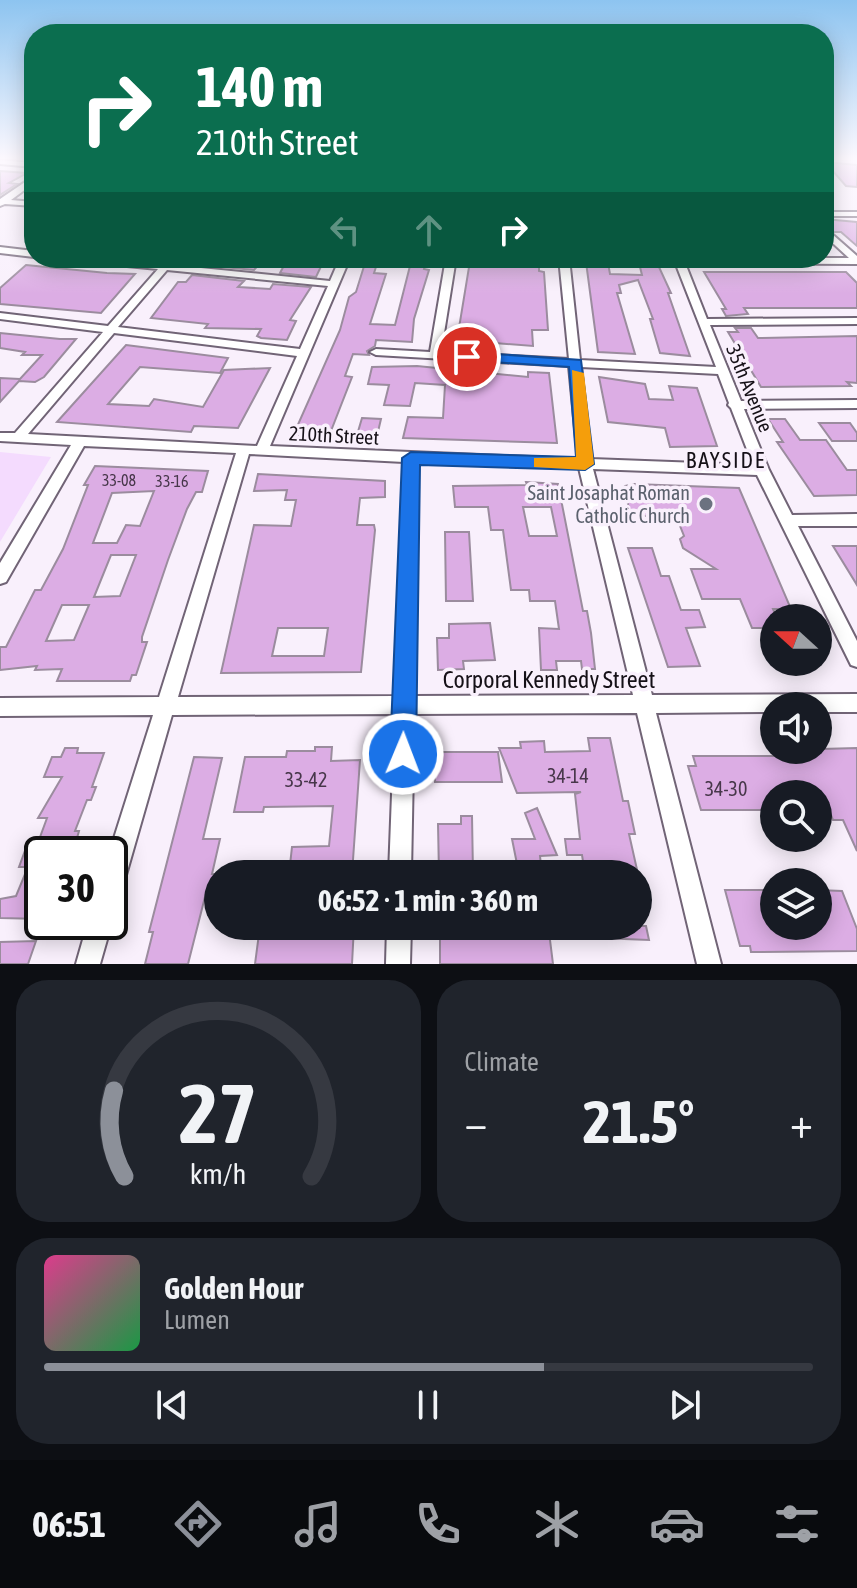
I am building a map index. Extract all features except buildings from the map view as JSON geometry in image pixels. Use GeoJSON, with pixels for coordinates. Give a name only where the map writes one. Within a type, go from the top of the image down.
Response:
{"type":"FeatureCollection","features":[{"type":"Feature","properties":{"kind":"street"},"geometry":{"type":"LineString","coordinates":[[834,214],[857,214]]}},
{"type":"Feature","properties":{"kind":"street"},"geometry":{"type":"LineString","coordinates":[[834,239],[857,261]]}},
{"type":"Feature","properties":{"kind":"street"},"geometry":{"type":"LineString","coordinates":[[0,250],[24,253]]}},
{"type":"Feature","properties":{"kind":"street"},"geometry":{"type":"LineString","coordinates":[[834,261],[857,261]]}},
{"type":"Feature","properties":{"kind":"street"},"geometry":{"type":"LineString","coordinates":[[17,439],[163,268]]}},
{"type":"Feature","properties":{"kind":"street"},"geometry":{"type":"LineString","coordinates":[[174,268],[333,284]]}},
{"type":"Feature","properties":{"kind":"street"},"geometry":{"type":"LineString","coordinates":[[126,836],[164,707],[252,451],[304,353],[340,268]]}},
{"type":"Feature","properties":{"kind":"street"},"geometry":{"type":"LineString","coordinates":[[435,355],[449,268]]}},
{"type":"Feature","properties":{"kind":"street"},"geometry":{"type":"LineString","coordinates":[[565,268],[585,464],[709,964]]}},
{"type":"Feature","properties":{"kind":"street","name":"35th Avenue"},"geometry":{"type":"LineString","coordinates":[[681,268],[762,470],[857,659]]}},
{"type":"Feature","properties":{"kind":"street"},"geometry":{"type":"LineString","coordinates":[[0,316],[304,353]]}},
{"type":"Feature","properties":{"kind":"street"},"geometry":{"type":"LineString","coordinates":[[702,322],[857,321]]}},
{"type":"Feature","properties":{"kind":"street"},"geometry":{"type":"LineString","coordinates":[[376,352],[720,371]]}},
{"type":"Feature","properties":{"kind":"street"},"geometry":{"type":"LineString","coordinates":[[734,405],[857,404]]}},
{"type":"Feature","properties":{"kind":"street","name":"210th Street"},"geometry":{"type":"LineString","coordinates":[[0,437],[411,458],[762,470]]}},
{"type":"Feature","properties":{"kind":"street"},"geometry":{"type":"LineString","coordinates":[[0,577],[79,443]]}},
{"type":"Feature","properties":{"kind":"street"},"geometry":{"type":"LineString","coordinates":[[400,860],[411,458]]}},
{"type":"Feature","properties":{"kind":"street"},"geometry":{"type":"LineString","coordinates":[[786,521],[857,520]]}},
{"type":"Feature","properties":{"kind":"street","name":"Corporal Kennedy Street"},"geometry":{"type":"LineString","coordinates":[[0,707],[857,703]]}},
{"type":"Feature","properties":{"kind":"street"},"geometry":{"type":"LineString","coordinates":[[88,964],[95,940]]}},
{"type":"Feature","properties":{"kind":"street"},"geometry":{"type":"LineString","coordinates":[[398,964],[399,940]]}},
{"type":"Feature","properties":{"kind":"shaded area"},"geometry":{"type":"Polygon","coordinates":[[[0,452],[51,457],[0,542],[0,452]]]}},
{"type":"Feature","properties":{"kind":"slow traffic"},"geometry":{"type":"LineString","coordinates":[[540,462],[585,464],[577,373]]}},
{"type":"Feature","properties":{"kind":"place","name":"Saint Josaphat Roman Catholic Church"},"geometry":{"type":"Point","coordinates":[706,504]}},
{"type":"Feature","properties":{"kind":"district","name":"BAYSIDE"},"geometry":{"type":"Point","coordinates":[726,460]}},
{"type":"Feature","properties":{"kind":"route"},"geometry":{"type":"LineString","coordinates":[[403,754],[411,458],[585,464],[576,363],[467,357]]}}]}
